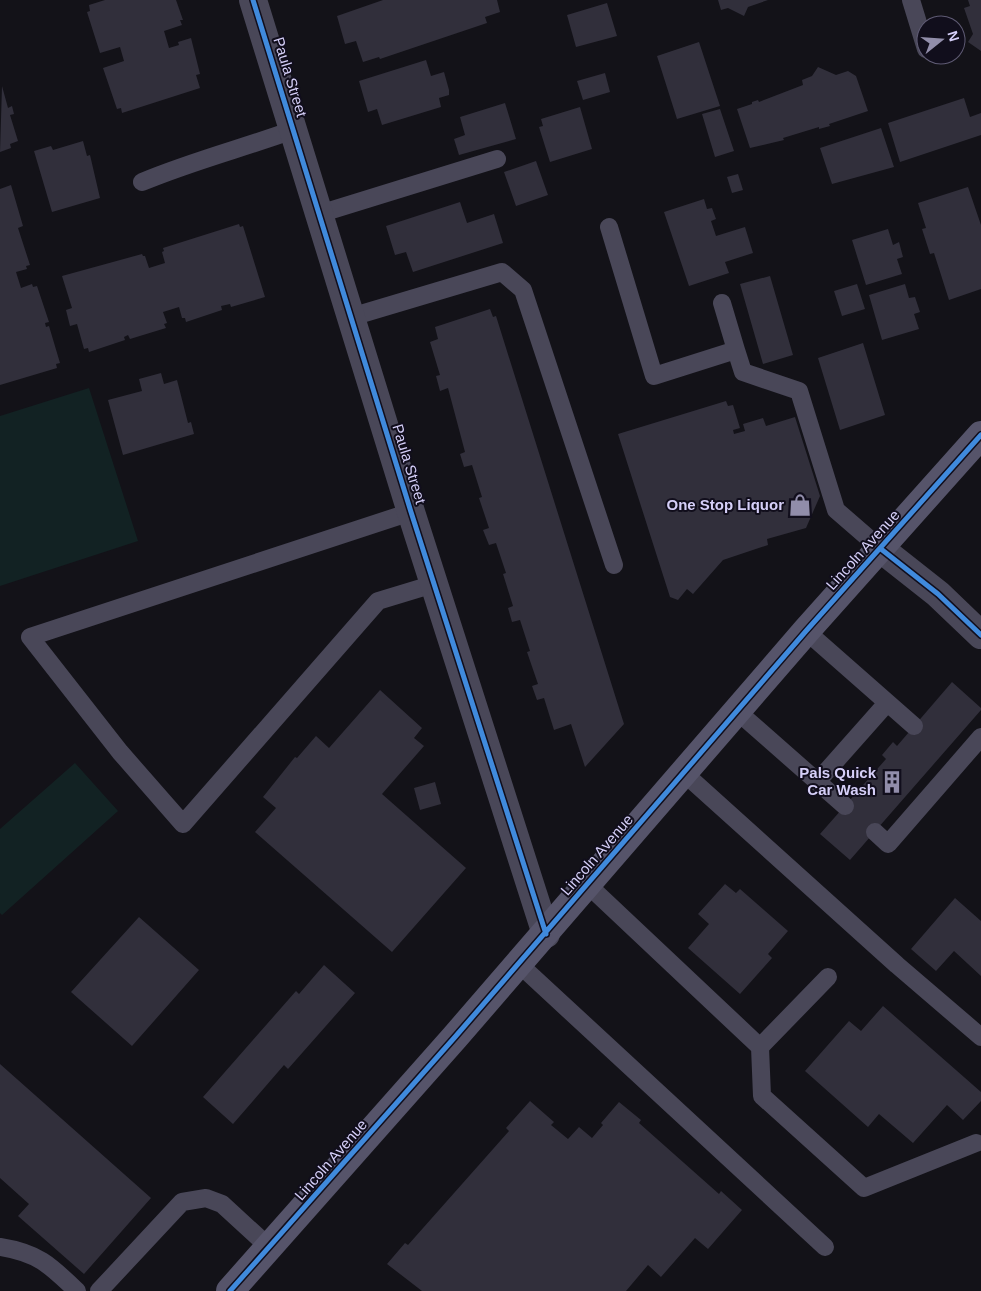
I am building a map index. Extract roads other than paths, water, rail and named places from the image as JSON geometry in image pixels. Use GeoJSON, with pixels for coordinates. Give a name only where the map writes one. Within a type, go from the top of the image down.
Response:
{"type":"FeatureCollection","features":[{"type":"Feature","properties":{"kind":"main road","name":"Lincoln Avenue"},"geometry":{"type":"LineString","coordinates":[[230,1291],[546,934],[806,631],[981,435]]}},
{"type":"Feature","properties":{"kind":"street","name":"Paula Street"},"geometry":{"type":"LineString","coordinates":[[253,0],[411,512],[546,934]]}},
{"type":"Feature","properties":{"kind":"street"},"geometry":{"type":"LineString","coordinates":[[881,549],[938,594],[981,635]]}},
{"type":"Feature","properties":{"kind":"lane"},"geometry":{"type":"LineString","coordinates":[[911,0],[916,16]]}},
{"type":"Feature","properties":{"kind":"lane"},"geometry":{"type":"LineString","coordinates":[[142,182],[187,163],[254,144],[293,130]]}},
{"type":"Feature","properties":{"kind":"lane"},"geometry":{"type":"LineString","coordinates":[[319,214],[497,159]]}},
{"type":"Feature","properties":{"kind":"lane"},"geometry":{"type":"LineString","coordinates":[[608,226],[654,376],[736,350]]}},
{"type":"Feature","properties":{"kind":"lane"},"geometry":{"type":"LineString","coordinates":[[350,317],[502,272],[522,290],[614,565]]}},
{"type":"Feature","properties":{"kind":"lane"},"geometry":{"type":"LineString","coordinates":[[722,303],[743,372],[799,391],[836,510],[881,549]]}},
{"type":"Feature","properties":{"kind":"lane"},"geometry":{"type":"LineString","coordinates":[[411,512],[30,637],[120,752],[183,824],[378,601],[434,584]]}},
{"type":"Feature","properties":{"kind":"lane"},"geometry":{"type":"LineString","coordinates":[[806,631],[914,726]]}},
{"type":"Feature","properties":{"kind":"lane"},"geometry":{"type":"LineString","coordinates":[[817,782],[886,702]]}},
{"type":"Feature","properties":{"kind":"lane"},"geometry":{"type":"LineString","coordinates":[[738,712],[845,806]]}},
{"type":"Feature","properties":{"kind":"lane"},"geometry":{"type":"LineString","coordinates":[[875,832],[888,844],[951,759],[981,737]]}},
{"type":"Feature","properties":{"kind":"lane"},"geometry":{"type":"LineString","coordinates":[[685,774],[896,964],[981,1037]]}},
{"type":"Feature","properties":{"kind":"lane"},"geometry":{"type":"LineString","coordinates":[[588,885],[760,1047],[762,1096],[864,1188],[976,1143]]}},
{"type":"Feature","properties":{"kind":"lane"},"geometry":{"type":"LineString","coordinates":[[519,964],[825,1247]]}},
{"type":"Feature","properties":{"kind":"lane"},"geometry":{"type":"LineString","coordinates":[[760,1047],[828,977]]}},
{"type":"Feature","properties":{"kind":"lane"},"geometry":{"type":"LineString","coordinates":[[99,1291],[182,1202],[206,1198],[222,1204],[270,1248]]}},
{"type":"Feature","properties":{"kind":"lane"},"geometry":{"type":"LineString","coordinates":[[0,1247],[20,1250],[47,1262],[77,1291]]}},
{"type":"Feature","properties":{"kind":"place","name":"One Stop Liquor"},"geometry":{"type":"Point","coordinates":[800,505]}},
{"type":"Feature","properties":{"kind":"place","name":"Pals Quick Car Wash"},"geometry":{"type":"Point","coordinates":[892,782]}}]}
